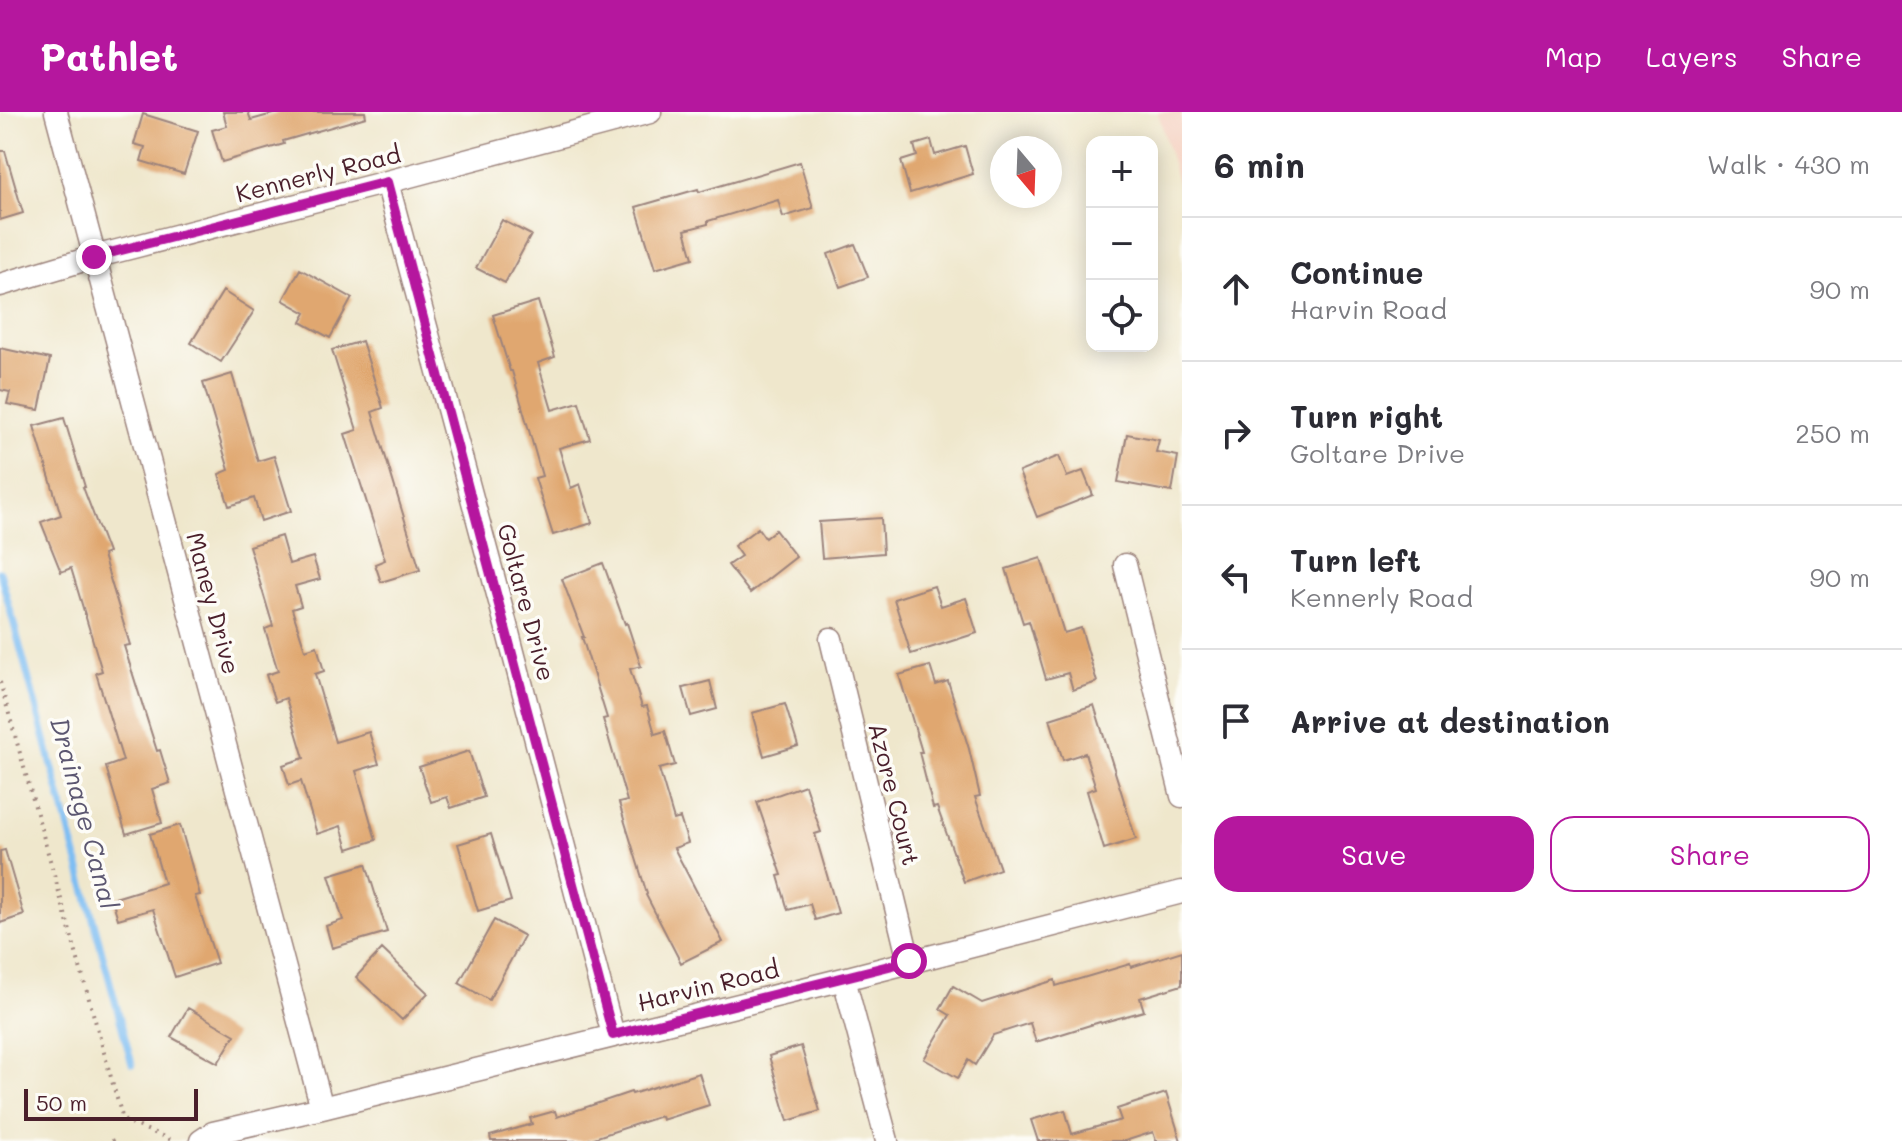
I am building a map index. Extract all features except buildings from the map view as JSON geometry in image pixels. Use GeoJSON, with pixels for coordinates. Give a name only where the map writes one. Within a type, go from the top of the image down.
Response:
{"type":"FeatureCollection","features":[{"type":"Feature","properties":{"kind":"street","name":"Maney Drive"},"geometry":{"type":"LineString","coordinates":[[56,112],[322,1108]]}},
{"type":"Feature","properties":{"kind":"street","name":"Kennerly Road"},"geometry":{"type":"LineString","coordinates":[[0,285],[94,257],[650,112]]}},
{"type":"Feature","properties":{"kind":"street","name":"Goltare Drive"},"geometry":{"type":"LineString","coordinates":[[387,182],[613,1035]]}},
{"type":"Feature","properties":{"kind":"street"},"geometry":{"type":"LineString","coordinates":[[1125,565],[1182,796]]}},
{"type":"Feature","properties":{"kind":"street","name":"Azore Court"},"geometry":{"type":"LineString","coordinates":[[831,639],[909,961]]}},
{"type":"Feature","properties":{"kind":"street","name":"Harvin Road"},"geometry":{"type":"LineString","coordinates":[[201,1141],[213,1133],[844,979],[1182,892]]}},
{"type":"Feature","properties":{"kind":"street"},"geometry":{"type":"LineString","coordinates":[[844,979],[887,1141]]}},
{"type":"Feature","properties":{"kind":"path"},"geometry":{"type":"LineString","coordinates":[[0,682],[123,1120],[174,1141]]}},
{"type":"Feature","properties":{"kind":"shaded area"},"geometry":{"type":"Polygon","coordinates":[[[1158,112],[1182,112],[1182,200],[1158,112]]]}},
{"type":"Feature","properties":{"kind":"waterway","name":"Drainage Canal"},"geometry":{"type":"LineString","coordinates":[[0,572],[132,1064]]}},
{"type":"Feature","properties":{"kind":"route"},"geometry":{"type":"LineString","coordinates":[[94,257],[387,182],[613,1035],[909,961]]}}]}
